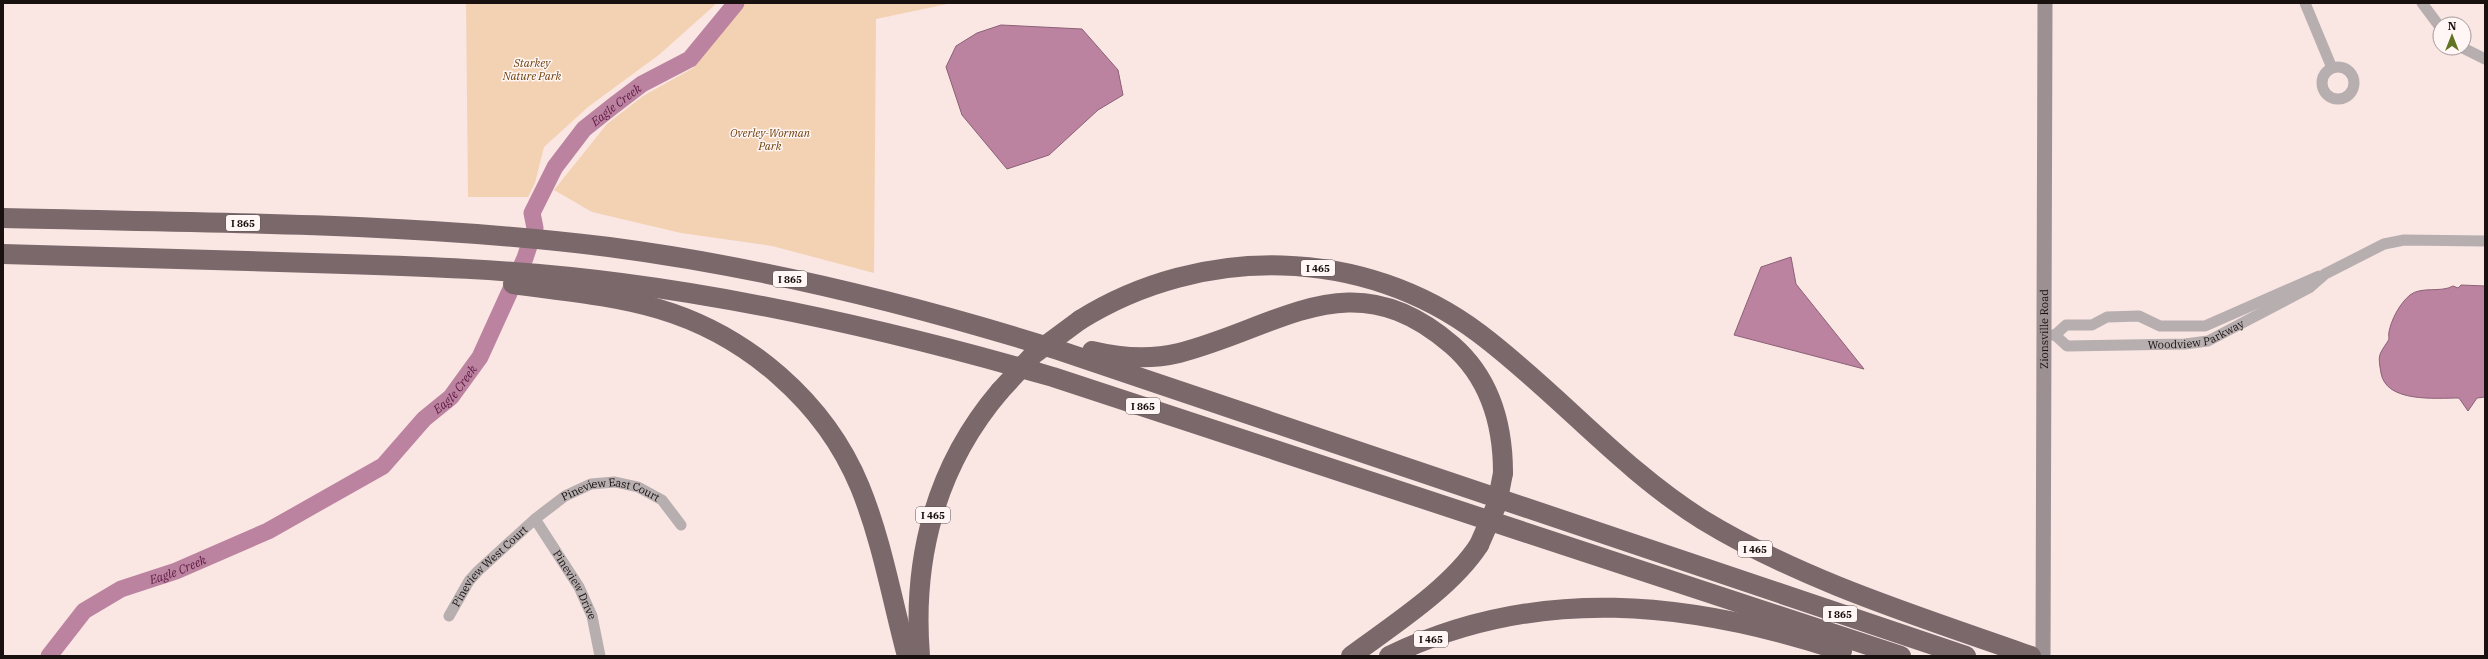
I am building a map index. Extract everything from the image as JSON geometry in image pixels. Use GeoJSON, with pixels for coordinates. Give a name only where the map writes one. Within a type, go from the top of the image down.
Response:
{"type":"FeatureCollection","features":[{"type":"Feature","properties":{"kind":"highway","name":"I 865"},"geometry":{"type":"LineString","coordinates":[[3,218],[336,226],[453,232],[582,244],[669,256],[772,275],[903,305],[994,330],[1966,656]]}},
{"type":"Feature","properties":{"kind":"highway"},"geometry":{"type":"LineString","coordinates":[[3,254],[362,265],[435,271],[564,284],[657,308],[691,320],[722,335],[759,359],[803,399],[838,445],[860,487],[871,518],[907,656]]}},
{"type":"Feature","properties":{"kind":"highway","name":"I 465"},"geometry":{"type":"LineString","coordinates":[[920,656],[918,592],[922,559],[931,520],[960,448],[987,406],[1000,391],[1034,354],[1080,320],[1104,306],[1146,287],[1184,275],[1221,268],[1265,265],[1306,266],[1355,275],[1396,287],[1438,307],[1478,333],[1658,487],[1700,518],[1768,556],[1812,575],[2023,653]]}},
{"type":"Feature","properties":{"kind":"highway","name":"I 865"},"geometry":{"type":"LineString","coordinates":[[564,284],[649,287],[771,307],[862,326],[954,349],[1139,405],[1901,656]]}},
{"type":"Feature","properties":{"kind":"highway"},"geometry":{"type":"LineString","coordinates":[[994,330],[1108,355],[1142,357],[1179,352],[1314,306],[1343,303],[1388,309],[1416,320],[1431,328],[1458,350],[1470,363],[1485,387],[1495,412],[1502,441],[1503,473],[1497,504],[1479,545],[1466,563],[1449,580],[1351,656]]}},
{"type":"Feature","properties":{"kind":"highway","name":"I 465"},"geometry":{"type":"LineString","coordinates":[[1389,656],[1440,635],[1508,617],[1543,611],[1596,607],[1670,610],[1720,618],[1809,640],[1859,656]]}},
{"type":"Feature","properties":{"kind":"main road","name":"Zionsville Road"},"geometry":{"type":"LineString","coordinates":[[2043,656],[2050,335],[2045,3]]}},
{"type":"Feature","properties":{"kind":"street"},"geometry":{"type":"LineString","coordinates":[[2305,3],[2332,68]]}},
{"type":"Feature","properties":{"kind":"street"},"geometry":{"type":"LineString","coordinates":[[2422,3],[2432,16]]}},
{"type":"Feature","properties":{"kind":"street"},"geometry":{"type":"LineString","coordinates":[[2472,52],[2485,59]]}},
{"type":"Feature","properties":{"kind":"street","name":"Woodview Parkway"},"geometry":{"type":"LineString","coordinates":[[2325,274],[2309,288],[2208,341],[2186,344],[2066,346],[2050,335],[2066,325],[2092,325],[2107,317],[2139,316],[2160,326],[2205,326],[2304,281],[2325,274],[2373,248],[2395,241],[2485,241]]}},
{"type":"Feature","properties":{"kind":"street","name":"Pineview East Court"},"geometry":{"type":"LineString","coordinates":[[535,519],[565,496],[591,484],[615,482],[638,488],[662,500],[681,525]]}},
{"type":"Feature","properties":{"kind":"street","name":"Pineview West Court"},"geometry":{"type":"LineString","coordinates":[[449,616],[469,581],[535,519]]}},
{"type":"Feature","properties":{"kind":"street","name":"Pineview Drive"},"geometry":{"type":"LineString","coordinates":[[535,519],[579,587],[592,616],[600,656]]}},
{"type":"Feature","properties":{"kind":"green space","name":"Starkey Nature Park"},"geometry":{"type":"Polygon","coordinates":[[[466,3],[717,3],[660,54],[588,107],[544,147],[535,183],[528,197],[468,197],[466,3]]]}},
{"type":"Feature","properties":{"kind":"green space","name":"Overley-Worman Park"},"geometry":{"type":"Polygon","coordinates":[[[744,3],[952,3],[876,19],[874,273],[772,246],[681,233],[592,212],[554,190],[607,124],[643,96],[693,68],[744,3]]]}},
{"type":"Feature","properties":{"kind":"shaded area"},"geometry":{"type":"Polygon","coordinates":[[[1001,25],[1082,29],[1118,70],[1123,95],[1098,110],[1049,155],[1007,169],[962,115],[946,67],[956,46],[977,33],[1001,25]]]}},
{"type":"Feature","properties":{"kind":"shaded area"},"geometry":{"type":"Polygon","coordinates":[[[1791,257],[1796,284],[1864,369],[1734,335],[1761,267],[1791,257]]]}},
{"type":"Feature","properties":{"kind":"shaded area"},"geometry":{"type":"Polygon","coordinates":[[[2461,285],[2485,286],[2485,397],[2477,398],[2468,411],[2459,398],[2413,397],[2392,390],[2385,383],[2379,363],[2381,353],[2389,340],[2389,333],[2396,312],[2406,298],[2415,292],[2443,289],[2453,286],[2458,288],[2461,285]]]}},
{"type":"Feature","properties":{"kind":"waterway","name":"Eagle Creek"},"geometry":{"type":"LineString","coordinates":[[49,656],[84,611],[121,589],[176,571],[268,531],[383,466],[424,419],[451,397],[480,357],[525,258],[535,228],[532,213],[555,167],[584,129],[642,84],[690,59],[736,3]]}}]}
